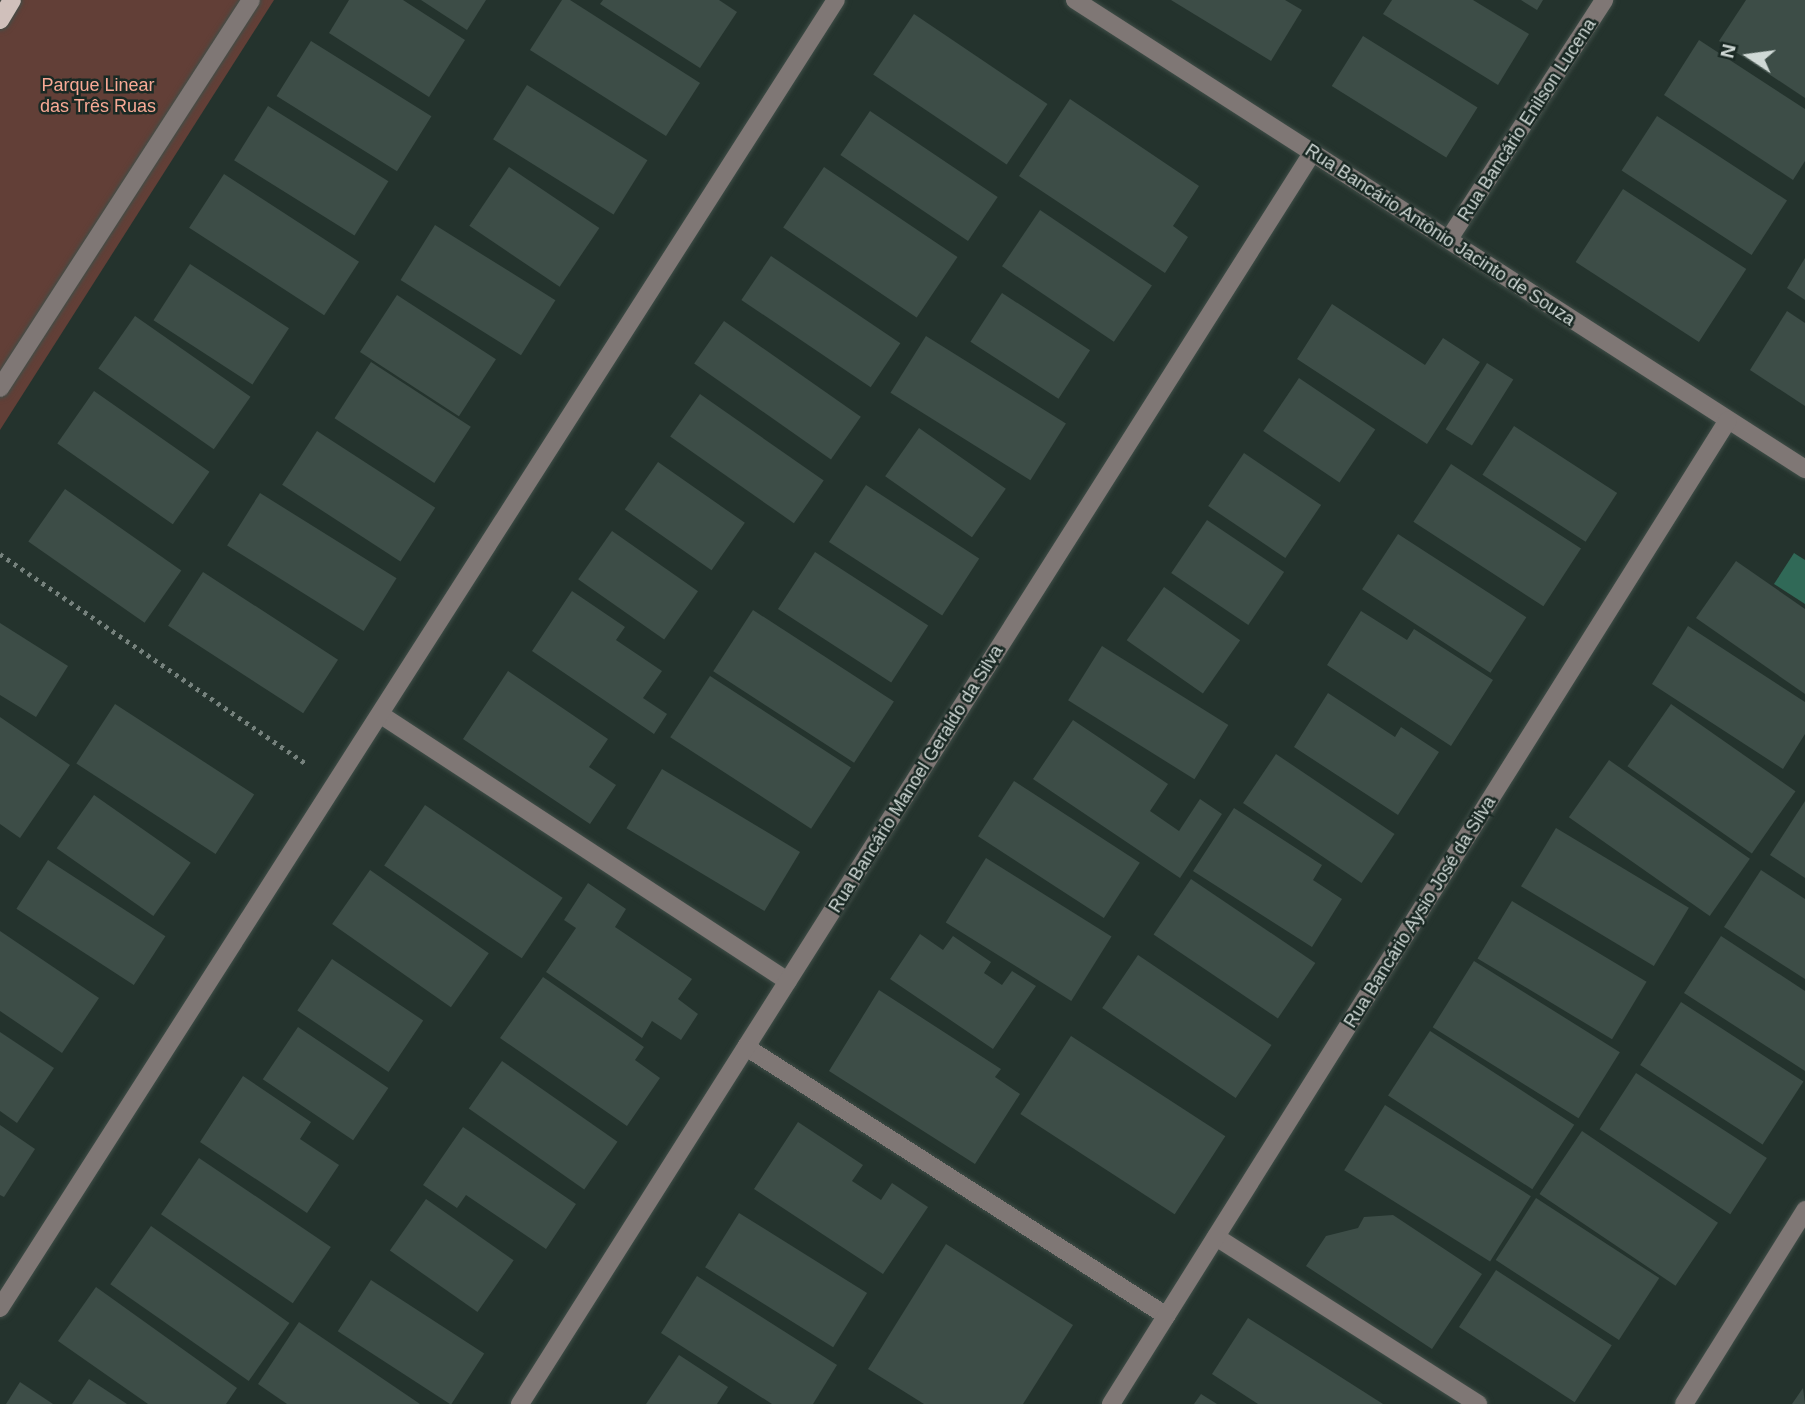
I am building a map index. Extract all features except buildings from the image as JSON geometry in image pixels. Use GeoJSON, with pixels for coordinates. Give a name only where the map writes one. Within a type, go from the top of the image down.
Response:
{"type":"FeatureCollection","features":[{"type":"Feature","properties":{"kind":"main road"},"geometry":{"type":"LineString","coordinates":[[0,20],[12,0]]}},
{"type":"Feature","properties":{"kind":"street"},"geometry":{"type":"LineString","coordinates":[[0,388],[251,0]]}},
{"type":"Feature","properties":{"kind":"street"},"geometry":{"type":"LineString","coordinates":[[0,1308],[836,0]]}},
{"type":"Feature","properties":{"kind":"street","name":"Rua Bancário Antônio Jacinto de Souza"},"geometry":{"type":"LineString","coordinates":[[1075,0],[1805,469]]}},
{"type":"Feature","properties":{"kind":"street","name":"Rua Bancário Enilson Lucena"},"geometry":{"type":"LineString","coordinates":[[1449,239],[1604,0]]}},
{"type":"Feature","properties":{"kind":"street","name":"Rua Bancário Manoel Geraldo da Silva"},"geometry":{"type":"LineString","coordinates":[[520,1404],[1312,153]]}},
{"type":"Feature","properties":{"kind":"street","name":"Rua Bancário Aysio José da Silva"},"geometry":{"type":"LineString","coordinates":[[1111,1404],[1728,420]]}},
{"type":"Feature","properties":{"kind":"street"},"geometry":{"type":"LineString","coordinates":[[380,715],[788,981]]}},
{"type":"Feature","properties":{"kind":"street"},"geometry":{"type":"LineString","coordinates":[[746,1047],[1166,1316]]}},
{"type":"Feature","properties":{"kind":"street"},"geometry":{"type":"LineString","coordinates":[[1684,1404],[1805,1210]]}},
{"type":"Feature","properties":{"kind":"street"},"geometry":{"type":"LineString","coordinates":[[1216,1237],[1478,1404]]}},
{"type":"Feature","properties":{"kind":"path"},"geometry":{"type":"LineString","coordinates":[[0,554],[335,783]]}},
{"type":"Feature","properties":{"kind":"green space","name":"Parque Linear das Três Ruas"},"geometry":{"type":"Polygon","coordinates":[[[0,0],[274,0],[0,430],[0,0]]]}},
{"type":"Feature","properties":{"kind":"shaded area"},"geometry":{"type":"Polygon","coordinates":[[[1794,553],[1805,560],[1805,604],[1774,584],[1794,553]]]}}]}
